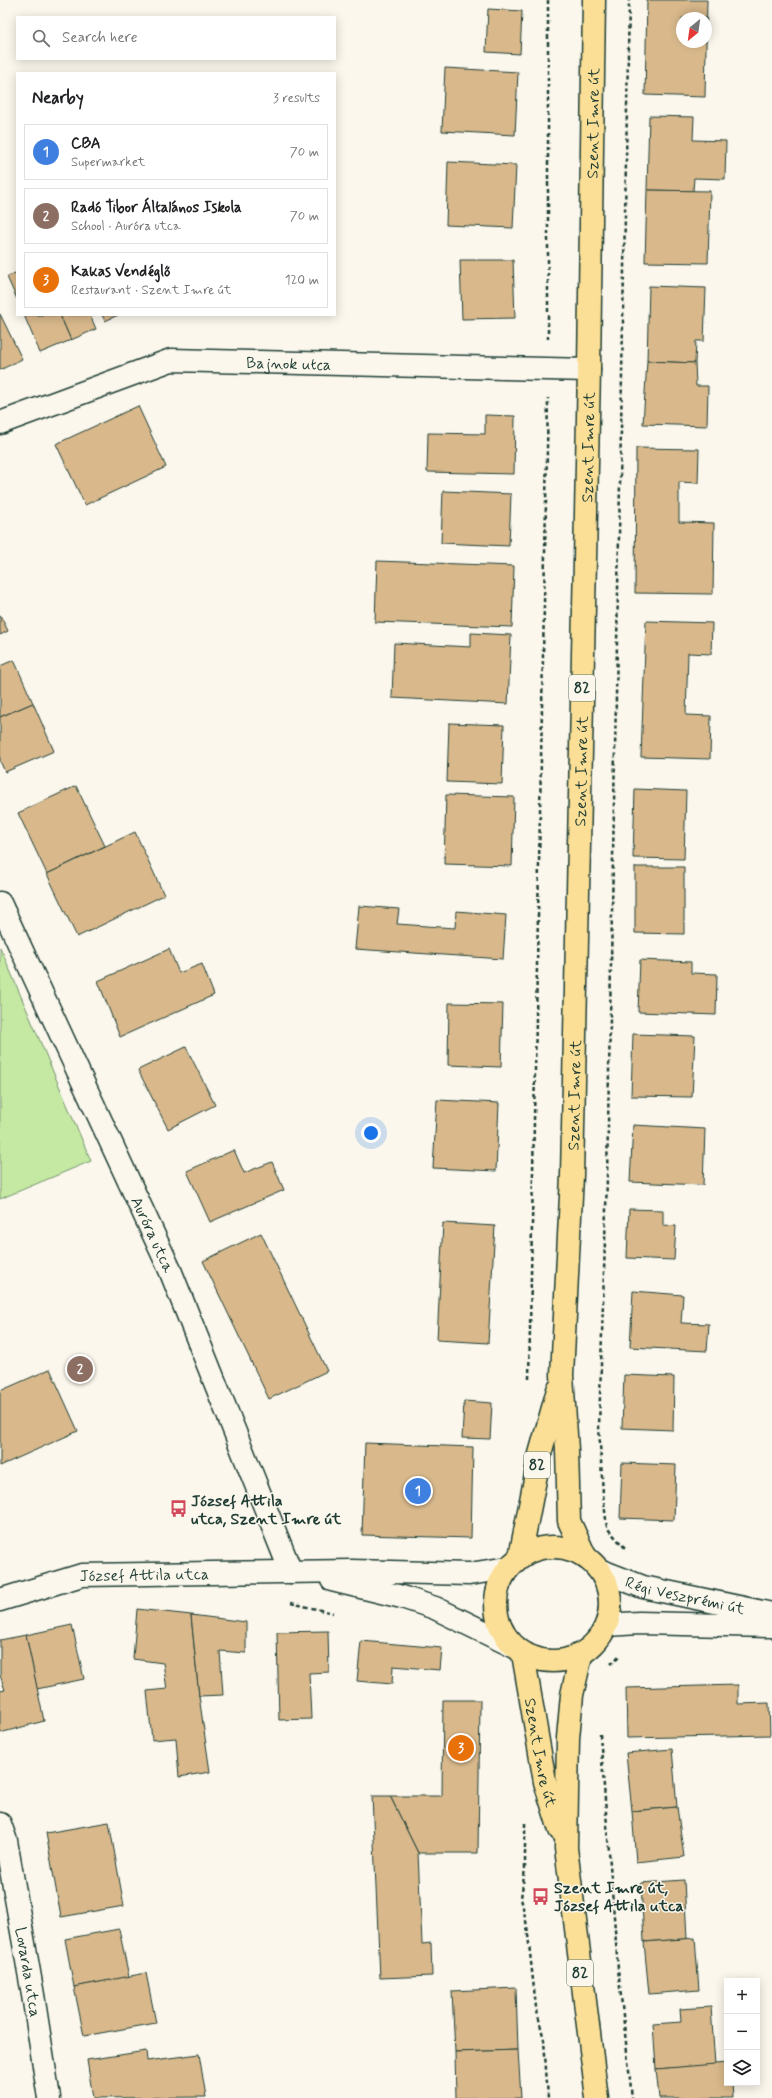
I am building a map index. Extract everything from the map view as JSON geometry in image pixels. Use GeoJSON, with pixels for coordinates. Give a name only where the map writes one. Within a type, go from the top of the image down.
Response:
{"type":"FeatureCollection","features":[{"type":"Feature","properties":{"kind":"main road","name":"Szent Imre út"},"geometry":{"type":"LineString","coordinates":[[592,1564],[569,1520],[567,1450],[562,1375],[572,1176],[594,0]]}},
{"type":"Feature","properties":{"kind":"main road","name":"Szent Imre út"},"geometry":{"type":"LineString","coordinates":[[514,1562],[540,1454],[562,1375]]}},
{"type":"Feature","properties":{"kind":"main road"},"geometry":{"type":"LineString","coordinates":[[514,1562],[535,1549],[553,1547],[570,1550],[592,1564]]}},
{"type":"Feature","properties":{"kind":"main road","name":"82"},"geometry":{"type":"LineString","coordinates":[[514,1562],[499,1582],[495,1599],[496,1616],[502,1633],[518,1650],[539,1660],[556,1662],[573,1658],[588,1650],[602,1634],[606,1625],[610,1602],[607,1585],[592,1564]]}},
{"type":"Feature","properties":{"kind":"main road","name":"Szent Imre út"},"geometry":{"type":"LineString","coordinates":[[518,1650],[545,1782],[566,1848]]}},
{"type":"Feature","properties":{"kind":"main road","name":"Szent Imre út"},"geometry":{"type":"LineString","coordinates":[[581,1655],[572,1695],[568,1738],[566,1848],[597,2098]]}},
{"type":"Feature","properties":{"kind":"street","name":"Bajnok utca"},"geometry":{"type":"LineString","coordinates":[[0,423],[171,360],[588,370]]}},
{"type":"Feature","properties":{"kind":"street","name":"Auróra utca"},"geometry":{"type":"LineString","coordinates":[[0,903],[170,1270],[292,1572]]}},
{"type":"Feature","properties":{"kind":"street","name":"József Attila utca"},"geometry":{"type":"LineString","coordinates":[[0,1600],[82,1575],[352,1571],[469,1574],[514,1562]]}},
{"type":"Feature","properties":{"kind":"street","name":"Régi Veszprémi út"},"geometry":{"type":"LineString","coordinates":[[592,1564],[643,1587],[772,1614]]}},
{"type":"Feature","properties":{"kind":"street","name":"József Attila utca"},"geometry":{"type":"LineString","coordinates":[[292,1572],[346,1583],[435,1608],[518,1650]]}},
{"type":"Feature","properties":{"kind":"street","name":"Régi Veszprémi út"},"geometry":{"type":"LineString","coordinates":[[606,1625],[639,1623],[772,1626]]}},
{"type":"Feature","properties":{"kind":"street","name":"Lovarda utca"},"geometry":{"type":"LineString","coordinates":[[0,1824],[6,1841],[30,1979],[48,2098]]}},
{"type":"Feature","properties":{"kind":"path"},"geometry":{"type":"LineString","coordinates":[[529,1385],[534,1209],[548,370],[548,0]]}},
{"type":"Feature","properties":{"kind":"path"},"geometry":{"type":"LineString","coordinates":[[629,0],[607,1178],[599,1427],[607,1528],[629,1551]]}},
{"type":"Feature","properties":{"kind":"path"},"geometry":{"type":"LineString","coordinates":[[606,1670],[614,1658],[624,1653]]}},
{"type":"Feature","properties":{"kind":"path"},"geometry":{"type":"LineString","coordinates":[[600,1730],[618,1969],[632,2098]]}},
{"type":"Feature","properties":{"kind":"path"},"geometry":{"type":"LineString","coordinates":[[525,1821],[525,1869],[521,1898],[527,1926],[536,2006],[544,2040],[548,2098]]}},
{"type":"Feature","properties":{"kind":"green space"},"geometry":{"type":"Polygon","coordinates":[[[0,947],[91,1161],[0,1199],[0,947]]]}},
{"type":"Feature","properties":{"kind":"building"},"geometry":{"type":"Polygon","coordinates":[[[647,0],[707,0],[707,12],[676,12],[676,48],[706,48],[705,97],[645,95],[647,0]]]}},
{"type":"Feature","properties":{"kind":"building"},"geometry":{"type":"Polygon","coordinates":[[[488,9],[522,11],[520,54],[486,52],[488,9]]]}},
{"type":"Feature","properties":{"kind":"building"},"geometry":{"type":"Polygon","coordinates":[[[445,68],[518,72],[515,135],[442,131],[445,68]]]}},
{"type":"Feature","properties":{"kind":"building"},"geometry":{"type":"Polygon","coordinates":[[[649,116],[694,117],[693,140],[726,141],[725,179],[694,178],[693,191],[647,190],[649,116]]]}},
{"type":"Feature","properties":{"kind":"building"},"geometry":{"type":"Polygon","coordinates":[[[448,162],[516,165],[513,228],[446,225],[448,162]]]}},
{"type":"Feature","properties":{"kind":"building"},"geometry":{"type":"Polygon","coordinates":[[[647,190],[710,191],[708,263],[645,262],[647,190]]]}},
{"type":"Feature","properties":{"kind":"building"},"geometry":{"type":"Polygon","coordinates":[[[460,260],[513,260],[515,318],[462,319],[460,260]]]}},
{"type":"Feature","properties":{"kind":"building"},"geometry":{"type":"Polygon","coordinates":[[[16,272],[16,297],[7,277],[16,272]]]}},
{"type":"Feature","properties":{"kind":"building"},"geometry":{"type":"Polygon","coordinates":[[[649,286],[706,288],[704,341],[696,341],[695,363],[647,361],[649,286]]]}},
{"type":"Feature","properties":{"kind":"building"},"geometry":{"type":"Polygon","coordinates":[[[0,314],[22,359],[0,370],[0,314]]]}},
{"type":"Feature","properties":{"kind":"building"},"geometry":{"type":"Polygon","coordinates":[[[24,316],[60,316],[71,340],[40,353],[24,316]]]}},
{"type":"Feature","properties":{"kind":"building"},"geometry":{"type":"Polygon","coordinates":[[[60,316],[90,316],[96,329],[71,340],[60,316]]]}},
{"type":"Feature","properties":{"kind":"building"},"geometry":{"type":"Polygon","coordinates":[[[102,316],[116,316],[105,321],[102,316]]]}},
{"type":"Feature","properties":{"kind":"building"},"geometry":{"type":"Polygon","coordinates":[[[647,361],[695,363],[696,386],[708,386],[707,426],[643,424],[647,361]]]}},
{"type":"Feature","properties":{"kind":"building"},"geometry":{"type":"Polygon","coordinates":[[[138,406],[166,467],[85,505],[56,444],[138,406]]]}},
{"type":"Feature","properties":{"kind":"building"},"geometry":{"type":"Polygon","coordinates":[[[485,415],[515,416],[514,474],[427,472],[428,433],[485,434],[485,415]]]}},
{"type":"Feature","properties":{"kind":"building"},"geometry":{"type":"Polygon","coordinates":[[[636,448],[699,449],[698,483],[679,482],[679,522],[714,523],[713,594],[635,593],[636,448]]]}},
{"type":"Feature","properties":{"kind":"building"},"geometry":{"type":"Polygon","coordinates":[[[443,491],[511,494],[509,546],[441,543],[443,491]]]}},
{"type":"Feature","properties":{"kind":"building"},"geometry":{"type":"Polygon","coordinates":[[[377,561],[514,566],[512,627],[375,622],[377,561]]]}},
{"type":"Feature","properties":{"kind":"building"},"geometry":{"type":"Polygon","coordinates":[[[0,615],[8,631],[0,635],[0,615]]]}},
{"type":"Feature","properties":{"kind":"building"},"geometry":{"type":"Polygon","coordinates":[[[646,621],[712,623],[711,654],[688,653],[686,715],[711,716],[710,759],[641,757],[646,621]]]}},
{"type":"Feature","properties":{"kind":"building"},"geometry":{"type":"Polygon","coordinates":[[[471,633],[511,635],[508,704],[392,698],[394,643],[471,647],[471,633]]]}},
{"type":"Feature","properties":{"kind":"building"},"geometry":{"type":"Polygon","coordinates":[[[14,660],[33,703],[0,717],[0,666],[14,660]]]}},
{"type":"Feature","properties":{"kind":"building"},"geometry":{"type":"Polygon","coordinates":[[[33,703],[54,751],[5,772],[0,761],[0,717],[33,703]]]}},
{"type":"Feature","properties":{"kind":"building"},"geometry":{"type":"Polygon","coordinates":[[[449,723],[504,725],[502,784],[447,782],[449,723]]]}},
{"type":"Feature","properties":{"kind":"building"},"geometry":{"type":"Polygon","coordinates":[[[76,786],[105,846],[47,874],[18,813],[76,786]]]}},
{"type":"Feature","properties":{"kind":"building"},"geometry":{"type":"Polygon","coordinates":[[[635,789],[686,791],[684,859],[633,858],[635,789]]]}},
{"type":"Feature","properties":{"kind":"building"},"geometry":{"type":"Polygon","coordinates":[[[446,795],[514,797],[512,866],[444,864],[446,795]]]}},
{"type":"Feature","properties":{"kind":"building"},"geometry":{"type":"Polygon","coordinates":[[[135,832],[164,895],[77,937],[47,874],[135,832]]]}},
{"type":"Feature","properties":{"kind":"building"},"geometry":{"type":"Polygon","coordinates":[[[635,867],[684,867],[684,934],[635,933],[635,867]]]}},
{"type":"Feature","properties":{"kind":"building"},"geometry":{"type":"Polygon","coordinates":[[[359,906],[399,909],[397,924],[455,928],[456,911],[506,915],[503,959],[355,949],[359,906]]]}},
{"type":"Feature","properties":{"kind":"building"},"geometry":{"type":"Polygon","coordinates":[[[169,949],[179,973],[202,964],[214,995],[120,1037],[98,981],[169,949]]]}},
{"type":"Feature","properties":{"kind":"building"},"geometry":{"type":"Polygon","coordinates":[[[640,960],[691,962],[691,973],[717,974],[716,1015],[638,1012],[640,960]]]}},
{"type":"Feature","properties":{"kind":"building"},"geometry":{"type":"Polygon","coordinates":[[[449,1003],[503,1004],[501,1067],[448,1065],[449,1003]]]}},
{"type":"Feature","properties":{"kind":"building"},"geometry":{"type":"Polygon","coordinates":[[[633,1034],[695,1036],[692,1097],[631,1096],[633,1034]]]}},
{"type":"Feature","properties":{"kind":"building"},"geometry":{"type":"Polygon","coordinates":[[[186,1047],[215,1105],[168,1129],[138,1070],[186,1047]]]}},
{"type":"Feature","properties":{"kind":"building"},"geometry":{"type":"Polygon","coordinates":[[[437,1100],[499,1103],[496,1171],[433,1168],[437,1100]]]}},
{"type":"Feature","properties":{"kind":"building"},"geometry":{"type":"Polygon","coordinates":[[[633,1125],[705,1129],[703,1185],[630,1182],[633,1125]]]}},
{"type":"Feature","properties":{"kind":"building"},"geometry":{"type":"Polygon","coordinates":[[[234,1150],[244,1173],[272,1162],[284,1190],[210,1222],[187,1171],[234,1150]]]}},
{"type":"Feature","properties":{"kind":"building"},"geometry":{"type":"Polygon","coordinates":[[[629,1209],[663,1210],[663,1225],[676,1226],[674,1260],[627,1258],[629,1209]]]}},
{"type":"Feature","properties":{"kind":"building"},"geometry":{"type":"Polygon","coordinates":[[[443,1223],[495,1226],[488,1343],[437,1340],[443,1223]]]}},
{"type":"Feature","properties":{"kind":"building"},"geometry":{"type":"Polygon","coordinates":[[[261,1233],[327,1371],[269,1399],[203,1261],[261,1233]]]}},
{"type":"Feature","properties":{"kind":"building"},"geometry":{"type":"Polygon","coordinates":[[[633,1291],[683,1295],[681,1323],[709,1324],[707,1351],[630,1347],[633,1291]]]}},
{"type":"Feature","properties":{"kind":"building"},"geometry":{"type":"Polygon","coordinates":[[[50,1369],[78,1431],[0,1466],[0,1391],[50,1369]]]}},
{"type":"Feature","properties":{"kind":"building"},"geometry":{"type":"Polygon","coordinates":[[[624,1375],[674,1377],[673,1430],[622,1428],[624,1375]]]}},
{"type":"Feature","properties":{"kind":"building"},"geometry":{"type":"Polygon","coordinates":[[[464,1401],[492,1403],[490,1439],[462,1438],[464,1401]]]}},
{"type":"Feature","properties":{"kind":"building"},"geometry":{"type":"Polygon","coordinates":[[[365,1443],[473,1447],[471,1538],[362,1535],[365,1443]]]}},
{"type":"Feature","properties":{"kind":"building"},"geometry":{"type":"Polygon","coordinates":[[[622,1463],[676,1465],[674,1520],[620,1518],[622,1463]]]}},
{"type":"Feature","properties":{"kind":"building"},"geometry":{"type":"Polygon","coordinates":[[[137,1609],[191,1615],[199,1696],[210,1772],[179,1777],[176,1738],[152,1740],[147,1691],[167,1689],[163,1663],[133,1659],[137,1609]]]}},
{"type":"Feature","properties":{"kind":"building"},"geometry":{"type":"Polygon","coordinates":[[[191,1615],[246,1622],[246,1653],[220,1651],[223,1695],[199,1696],[191,1615]]]}},
{"type":"Feature","properties":{"kind":"building"},"geometry":{"type":"Polygon","coordinates":[[[72,1625],[84,1679],[37,1689],[26,1635],[72,1625]]]}},
{"type":"Feature","properties":{"kind":"building"},"geometry":{"type":"Polygon","coordinates":[[[328,1631],[329,1672],[309,1673],[311,1719],[279,1720],[277,1632],[328,1631]]]}},
{"type":"Feature","properties":{"kind":"building"},"geometry":{"type":"Polygon","coordinates":[[[26,1635],[44,1721],[0,1733],[0,1691],[5,1690],[0,1675],[0,1640],[26,1635]]]}},
{"type":"Feature","properties":{"kind":"building"},"geometry":{"type":"Polygon","coordinates":[[[361,1641],[442,1648],[440,1670],[393,1666],[392,1684],[357,1681],[361,1641]]]}},
{"type":"Feature","properties":{"kind":"building"},"geometry":{"type":"Polygon","coordinates":[[[738,1685],[738,1704],[769,1703],[770,1735],[627,1738],[626,1688],[738,1685]]]}},
{"type":"Feature","properties":{"kind":"building"},"geometry":{"type":"Polygon","coordinates":[[[443,1700],[480,1700],[478,1853],[418,1853],[390,1796],[442,1796],[443,1700]]]}},
{"type":"Feature","properties":{"kind":"building"},"geometry":{"type":"Polygon","coordinates":[[[672,1749],[677,1807],[632,1811],[626,1753],[672,1749]]]}},
{"type":"Feature","properties":{"kind":"building"},"geometry":{"type":"Polygon","coordinates":[[[372,1796],[390,1796],[418,1853],[422,1944],[431,1943],[432,1976],[380,1978],[372,1796]]]}},
{"type":"Feature","properties":{"kind":"building"},"geometry":{"type":"Polygon","coordinates":[[[677,1807],[684,1857],[636,1862],[632,1811],[677,1807]]]}},
{"type":"Feature","properties":{"kind":"building"},"geometry":{"type":"Polygon","coordinates":[[[109,1822],[124,1906],[61,1917],[46,1833],[109,1822]]]}},
{"type":"Feature","properties":{"kind":"building"},"geometry":{"type":"Polygon","coordinates":[[[684,1880],[687,1939],[644,1942],[641,1883],[684,1880]]]}},
{"type":"Feature","properties":{"kind":"building"},"geometry":{"type":"Polygon","coordinates":[[[119,1929],[129,1977],[74,1987],[65,1939],[119,1929]]]}},
{"type":"Feature","properties":{"kind":"building"},"geometry":{"type":"Polygon","coordinates":[[[695,1938],[699,1990],[649,1994],[644,1942],[695,1938]]]}},
{"type":"Feature","properties":{"kind":"building"},"geometry":{"type":"Polygon","coordinates":[[[146,1973],[156,2023],[84,2036],[74,1987],[146,1973]]]}},
{"type":"Feature","properties":{"kind":"building"},"geometry":{"type":"Polygon","coordinates":[[[516,1988],[518,2050],[455,2052],[452,1991],[516,1988]]]}},
{"type":"Feature","properties":{"kind":"building"},"geometry":{"type":"Polygon","coordinates":[[[711,2007],[715,2065],[656,2069],[653,2024],[681,2022],[680,2009],[711,2007]]]}},
{"type":"Feature","properties":{"kind":"building"},"geometry":{"type":"Polygon","coordinates":[[[518,2050],[521,2098],[456,2098],[455,2052],[518,2050]]]}},
{"type":"Feature","properties":{"kind":"building"},"geometry":{"type":"Polygon","coordinates":[[[146,2051],[147,2061],[199,2054],[206,2097],[93,2098],[87,2060],[146,2051]]]}},
{"type":"Feature","properties":{"kind":"building"},"geometry":{"type":"Polygon","coordinates":[[[724,2063],[724,2086],[732,2086],[733,2098],[659,2098],[656,2069],[724,2063]]]}},
{"type":"Feature","properties":{"kind":"place","name":"Radó Tibor Általános Iskola"},"geometry":{"type":"Point","coordinates":[80,1369]}},
{"type":"Feature","properties":{"kind":"place","name":"CBA"},"geometry":{"type":"Point","coordinates":[418,1491]}},
{"type":"Feature","properties":{"kind":"place","name":"József Attila utca, Szent Imre út"},"geometry":{"type":"Point","coordinates":[178,1509]}},
{"type":"Feature","properties":{"kind":"place","name":"Kakas Vendéglő"},"geometry":{"type":"Point","coordinates":[461,1748]}},
{"type":"Feature","properties":{"kind":"place","name":"Szent Imre út, József Attila utca"},"geometry":{"type":"Point","coordinates":[541,1896]}}]}
